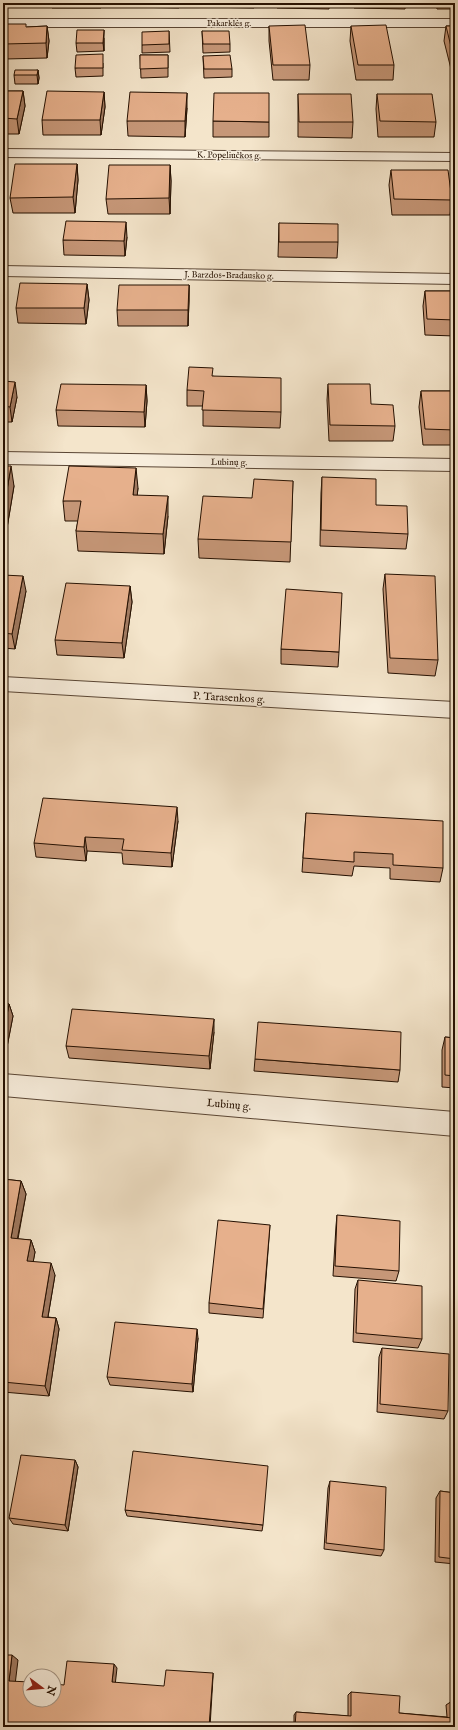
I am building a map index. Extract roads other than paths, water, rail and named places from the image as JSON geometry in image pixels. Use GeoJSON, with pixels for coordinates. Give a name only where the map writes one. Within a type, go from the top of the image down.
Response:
{"type":"FeatureCollection","features":[{"type":"Feature","properties":{"kind":"street","name":"Pakarklės g."},"geometry":{"type":"LineString","coordinates":[[3,22],[455,23]]}},
{"type":"Feature","properties":{"kind":"street","name":"K. Popeliučkos g."},"geometry":{"type":"LineString","coordinates":[[3,153],[455,157]]}},
{"type":"Feature","properties":{"kind":"street","name":"J. Barzdos-Bradausko g."},"geometry":{"type":"LineString","coordinates":[[3,271],[455,278]]}},
{"type":"Feature","properties":{"kind":"street","name":"Lubinų g."},"geometry":{"type":"LineString","coordinates":[[3,458],[455,465]]}},
{"type":"Feature","properties":{"kind":"street","name":"P. Tarasenkos g."},"geometry":{"type":"LineString","coordinates":[[3,684],[455,710]]}},
{"type":"Feature","properties":{"kind":"street","name":"Lubinų g."},"geometry":{"type":"LineString","coordinates":[[3,1085],[455,1124]]}}]}
